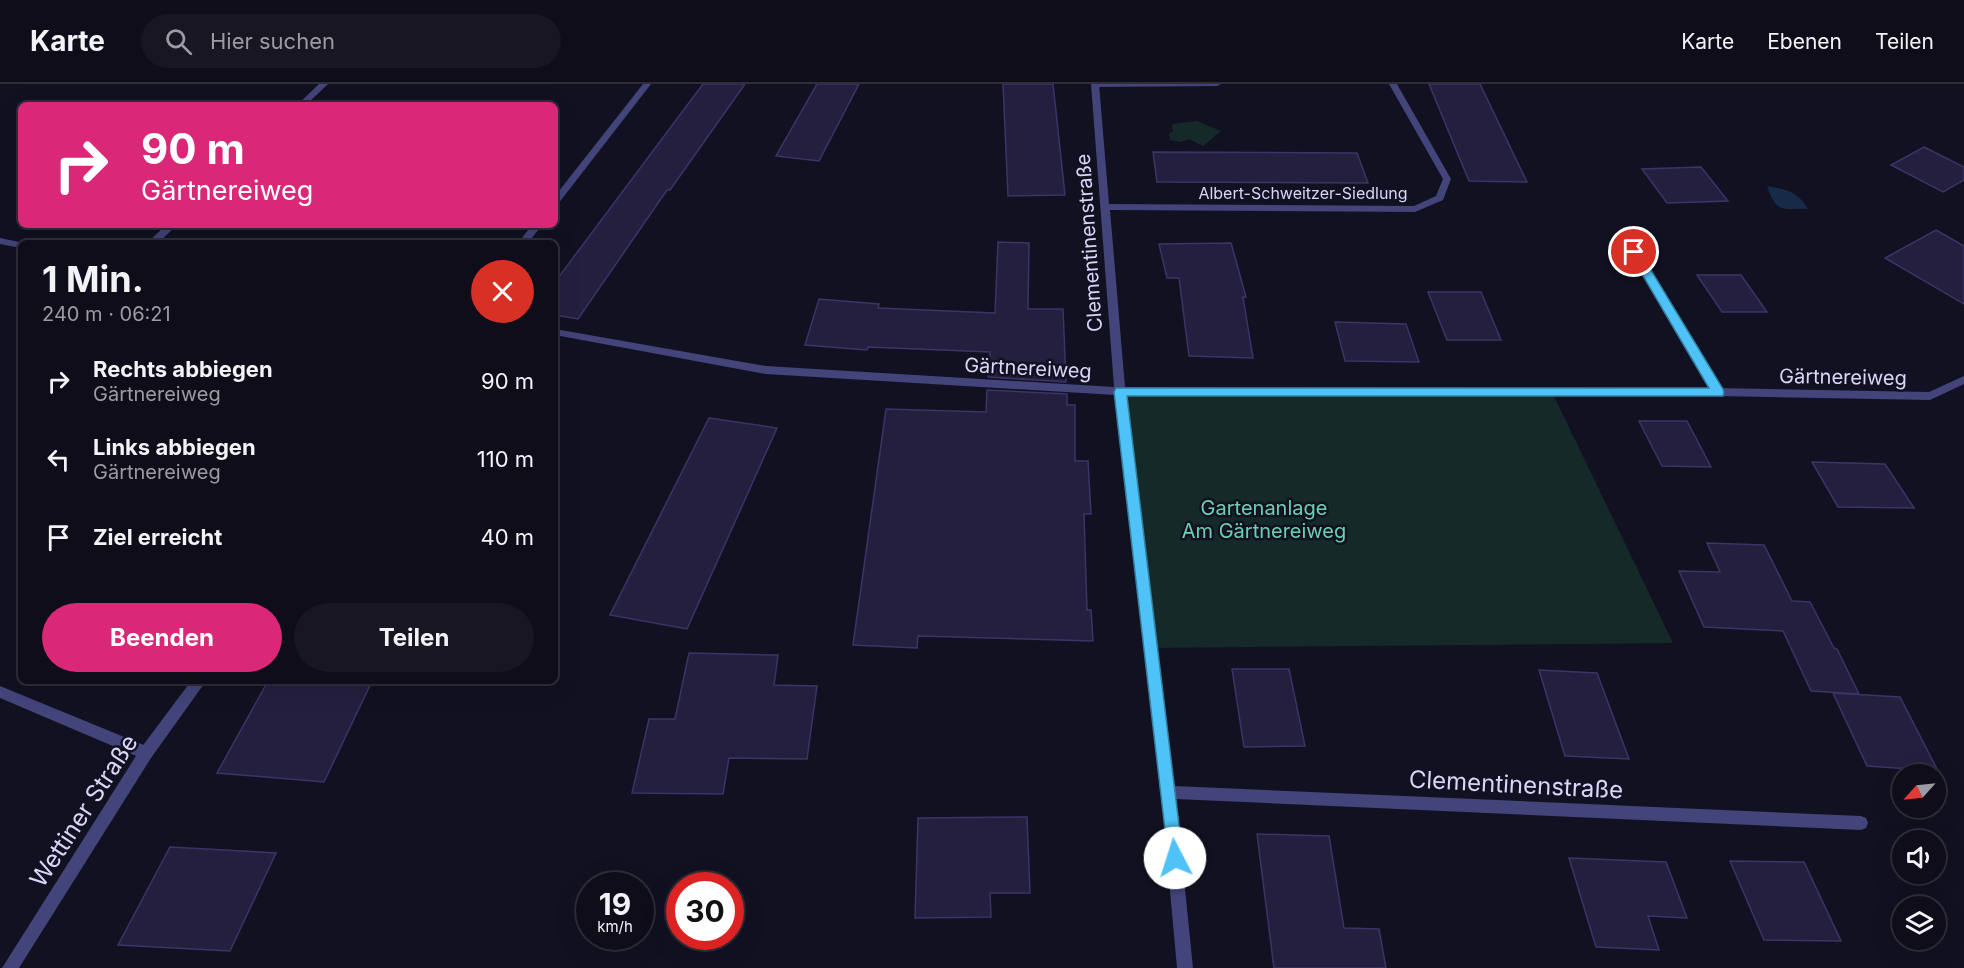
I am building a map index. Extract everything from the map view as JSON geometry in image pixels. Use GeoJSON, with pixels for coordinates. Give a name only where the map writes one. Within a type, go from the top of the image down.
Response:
{"type":"FeatureCollection","features":[{"type":"Feature","properties":{"kind":"street"},"geometry":{"type":"LineString","coordinates":[[305,102],[324,84]]}},
{"type":"Feature","properties":{"kind":"street"},"geometry":{"type":"LineString","coordinates":[[558,198],[647,84]]}},
{"type":"Feature","properties":{"kind":"street"},"geometry":{"type":"LineString","coordinates":[[1095,85],[1217,84]]}},
{"type":"Feature","properties":{"kind":"street","name":"Albert-Schweitzer-Siedlung"},"geometry":{"type":"LineString","coordinates":[[1106,207],[1415,209],[1440,198],[1447,179],[1393,84]]}},
{"type":"Feature","properties":{"kind":"street","name":"Clementinenstraße"},"geometry":{"type":"LineString","coordinates":[[1095,85],[1120,392],[1168,792],[1185,968]]}},
{"type":"Feature","properties":{"kind":"street"},"geometry":{"type":"LineString","coordinates":[[155,240],[169,228]]}},
{"type":"Feature","properties":{"kind":"street"},"geometry":{"type":"LineString","coordinates":[[525,240],[535,228]]}},
{"type":"Feature","properties":{"kind":"street"},"geometry":{"type":"LineString","coordinates":[[0,241],[18,244]]}},
{"type":"Feature","properties":{"kind":"street"},"geometry":{"type":"LineString","coordinates":[[1634,252],[1718,392]]}},
{"type":"Feature","properties":{"kind":"street","name":"Gärtnereiweg"},"geometry":{"type":"LineString","coordinates":[[558,333],[766,370],[1120,392],[1718,392],[1930,396],[1964,380]]}},
{"type":"Feature","properties":{"kind":"street","name":"Wettiner Straße"},"geometry":{"type":"LineString","coordinates":[[10,968],[146,753],[197,684]]}},
{"type":"Feature","properties":{"kind":"street"},"geometry":{"type":"LineString","coordinates":[[0,692],[146,753]]}},
{"type":"Feature","properties":{"kind":"street","name":"Clementinenstraße"},"geometry":{"type":"LineString","coordinates":[[1168,792],[1861,823]]}},
{"type":"Feature","properties":{"kind":"green space"},"geometry":{"type":"Polygon","coordinates":[[[1197,121],[1221,131],[1203,146],[1189,139],[1181,142],[1170,140],[1169,134],[1173,131],[1172,124],[1197,121]]]}},
{"type":"Feature","properties":{"kind":"green space","name":"Gartenanlage Am Gärtnereiweg"},"geometry":{"type":"Polygon","coordinates":[[[1120,391],[1552,392],[1673,643],[1150,648],[1120,391]]]}},
{"type":"Feature","properties":{"kind":"water"},"geometry":{"type":"Polygon","coordinates":[[[1767,186],[1791,192],[1808,209],[1781,208],[1774,201],[1767,186]]]}},
{"type":"Feature","properties":{"kind":"building"},"geometry":{"type":"Polygon","coordinates":[[[703,84],[745,84],[670,190],[667,190],[578,319],[558,316],[558,278],[703,84]]]}},
{"type":"Feature","properties":{"kind":"building"},"geometry":{"type":"Polygon","coordinates":[[[817,84],[859,84],[819,161],[776,156],[817,84]]]}},
{"type":"Feature","properties":{"kind":"building"},"geometry":{"type":"Polygon","coordinates":[[[1003,84],[1053,84],[1065,195],[1008,196],[1003,84]]]}},
{"type":"Feature","properties":{"kind":"building"},"geometry":{"type":"Polygon","coordinates":[[[1429,84],[1480,84],[1527,182],[1469,181],[1429,84]]]}},
{"type":"Feature","properties":{"kind":"building"},"geometry":{"type":"Polygon","coordinates":[[[1924,147],[1964,167],[1964,180],[1943,192],[1891,165],[1924,147]]]}},
{"type":"Feature","properties":{"kind":"building"},"geometry":{"type":"Polygon","coordinates":[[[1153,152],[1357,153],[1368,183],[1157,182],[1153,152]]]}},
{"type":"Feature","properties":{"kind":"building"},"geometry":{"type":"Polygon","coordinates":[[[1701,167],[1728,201],[1667,203],[1642,169],[1701,167]]]}},
{"type":"Feature","properties":{"kind":"building"},"geometry":{"type":"Polygon","coordinates":[[[1936,230],[1964,246],[1964,304],[1885,258],[1936,230]]]}},
{"type":"Feature","properties":{"kind":"building"},"geometry":{"type":"Polygon","coordinates":[[[998,242],[1029,243],[1028,309],[1063,309],[1066,382],[988,377],[990,352],[868,347],[867,350],[805,345],[819,299],[879,304],[878,308],[995,313],[998,242]]]}},
{"type":"Feature","properties":{"kind":"building"},"geometry":{"type":"Polygon","coordinates":[[[1231,243],[1246,297],[1243,297],[1253,358],[1189,356],[1179,278],[1167,278],[1159,244],[1231,243]]]}},
{"type":"Feature","properties":{"kind":"building"},"geometry":{"type":"Polygon","coordinates":[[[1697,275],[1741,275],[1767,312],[1722,312],[1697,275]]]}},
{"type":"Feature","properties":{"kind":"building"},"geometry":{"type":"Polygon","coordinates":[[[1428,292],[1481,292],[1501,340],[1447,340],[1428,292]]]}},
{"type":"Feature","properties":{"kind":"building"},"geometry":{"type":"Polygon","coordinates":[[[1335,322],[1406,324],[1419,362],[1345,361],[1335,322]]]}},
{"type":"Feature","properties":{"kind":"building"},"geometry":{"type":"Polygon","coordinates":[[[987,390],[1067,394],[1067,405],[1075,405],[1075,461],[1088,461],[1091,514],[1084,514],[1087,610],[1091,610],[1093,641],[918,636],[917,648],[853,645],[886,409],[986,412],[987,390]]]}},
{"type":"Feature","properties":{"kind":"building"},"geometry":{"type":"Polygon","coordinates":[[[709,418],[777,428],[687,629],[610,615],[709,418]]]}},
{"type":"Feature","properties":{"kind":"building"},"geometry":{"type":"Polygon","coordinates":[[[1639,421],[1687,421],[1711,467],[1662,466],[1639,421]]]}},
{"type":"Feature","properties":{"kind":"building"},"geometry":{"type":"Polygon","coordinates":[[[1812,462],[1885,464],[1914,508],[1838,507],[1812,462]]]}},
{"type":"Feature","properties":{"kind":"building"},"geometry":{"type":"Polygon","coordinates":[[[1707,543],[1764,545],[1792,601],[1810,602],[1859,694],[1811,691],[1783,631],[1704,627],[1679,571],[1720,572],[1707,543]]]}},
{"type":"Feature","properties":{"kind":"building"},"geometry":{"type":"Polygon","coordinates":[[[689,653],[778,655],[774,685],[817,686],[807,759],[729,758],[723,794],[632,793],[649,719],[675,719],[689,653]]]}},
{"type":"Feature","properties":{"kind":"building"},"geometry":{"type":"Polygon","coordinates":[[[1232,669],[1289,669],[1305,746],[1244,747],[1232,669]]]}},
{"type":"Feature","properties":{"kind":"building"},"geometry":{"type":"Polygon","coordinates":[[[1539,670],[1597,673],[1629,759],[1565,756],[1539,670]]]}},
{"type":"Feature","properties":{"kind":"building"},"geometry":{"type":"Polygon","coordinates":[[[266,684],[371,684],[324,782],[217,773],[266,684]]]}},
{"type":"Feature","properties":{"kind":"building"},"geometry":{"type":"Polygon","coordinates":[[[1833,693],[1900,697],[1934,764],[1892,764],[1892,768],[1867,766],[1833,693]]]}},
{"type":"Feature","properties":{"kind":"building"},"geometry":{"type":"Polygon","coordinates":[[[1027,817],[1030,893],[990,893],[991,917],[915,918],[918,818],[1027,817]]]}},
{"type":"Feature","properties":{"kind":"building"},"geometry":{"type":"Polygon","coordinates":[[[1257,834],[1329,836],[1344,928],[1379,929],[1386,968],[1274,968],[1257,834]]]}},
{"type":"Feature","properties":{"kind":"building"},"geometry":{"type":"Polygon","coordinates":[[[170,847],[276,853],[230,951],[118,945],[170,847]]]}},
{"type":"Feature","properties":{"kind":"building"},"geometry":{"type":"Polygon","coordinates":[[[1569,858],[1666,862],[1687,918],[1648,916],[1659,950],[1596,947],[1569,858]]]}},
{"type":"Feature","properties":{"kind":"building"},"geometry":{"type":"Polygon","coordinates":[[[1730,861],[1804,862],[1841,941],[1764,940],[1730,861]]]}},
{"type":"Feature","properties":{"kind":"route"},"geometry":{"type":"LineString","coordinates":[[1175,858],[1120,392],[1718,392],[1634,252]]}}]}
